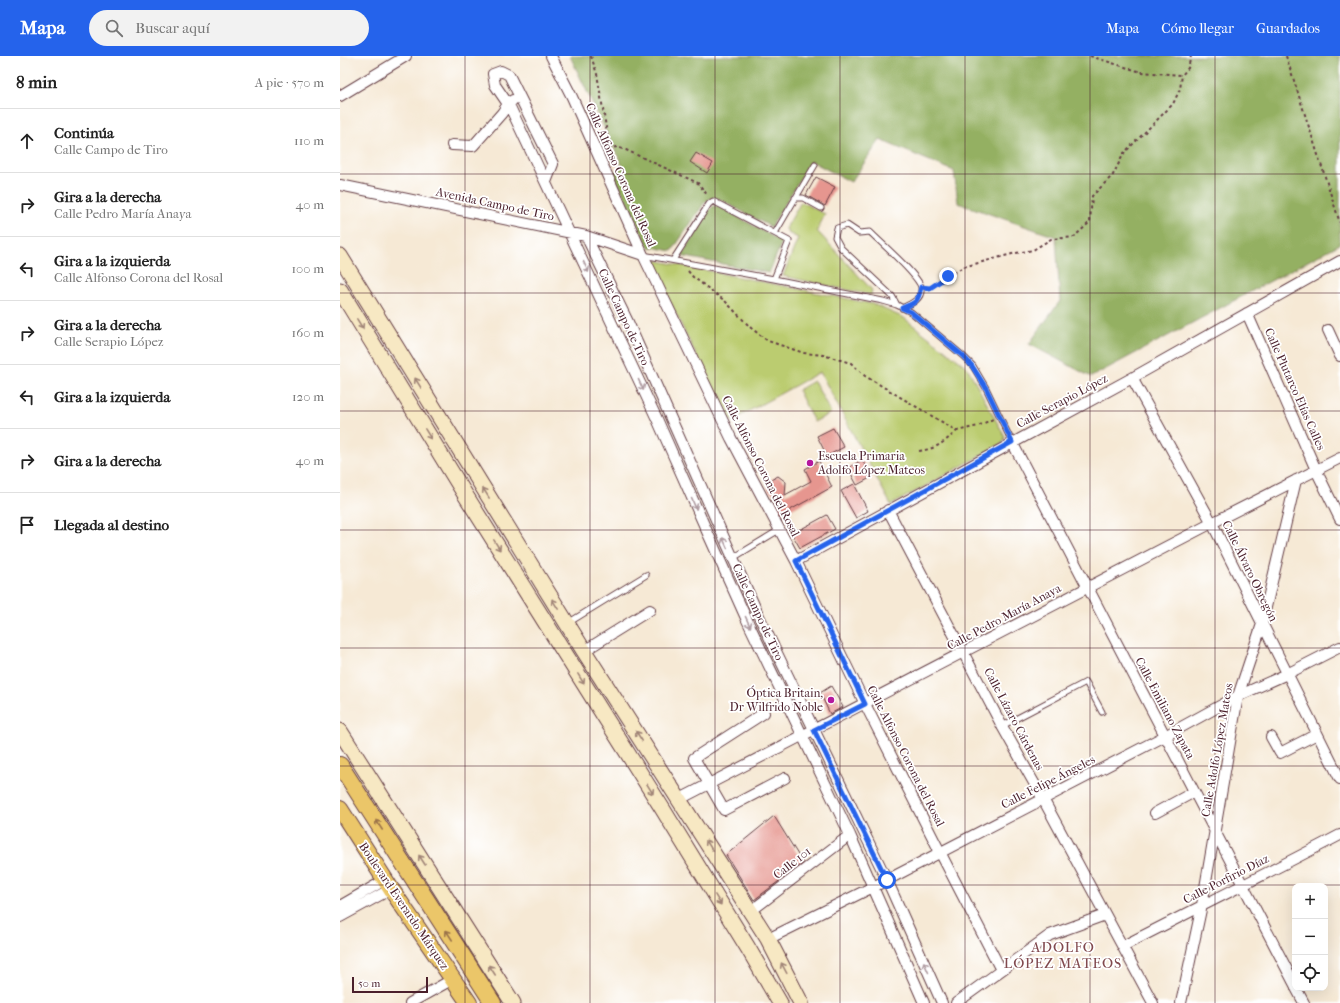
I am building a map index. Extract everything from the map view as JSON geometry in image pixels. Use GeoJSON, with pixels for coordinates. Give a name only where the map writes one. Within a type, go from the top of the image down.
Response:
{"type":"FeatureCollection","features":[{"type":"Feature","properties":{"kind":"main road"},"geometry":{"type":"LineString","coordinates":[[340,257],[584,651],[751,911],[768,939],[801,1003]]}},
{"type":"Feature","properties":{"kind":"main road"},"geometry":{"type":"LineString","coordinates":[[340,290],[466,496],[744,941],[780,1003]]}},
{"type":"Feature","properties":{"kind":"main road"},"geometry":{"type":"LineString","coordinates":[[560,646],[576,637]]}},
{"type":"Feature","properties":{"kind":"main road"},"geometry":{"type":"LineString","coordinates":[[340,731],[513,1003]]}},
{"type":"Feature","properties":{"kind":"main road"},"geometry":{"type":"LineString","coordinates":[[340,764],[493,1003]]}},
{"type":"Feature","properties":{"kind":"main road","name":"Boulevard Everardo Márquez"},"geometry":{"type":"LineString","coordinates":[[340,809],[388,884],[469,1003]]}},
{"type":"Feature","properties":{"kind":"street"},"geometry":{"type":"LineString","coordinates":[[340,96],[406,56]]}},
{"type":"Feature","properties":{"kind":"street","name":"Calle Alfonso Corona del Rosal"},"geometry":{"type":"LineString","coordinates":[[551,56],[572,96],[643,255],[731,438],[796,561],[865,704],[1001,970]]}},
{"type":"Feature","properties":{"kind":"street","name":"Calle Campo de Tiro"},"geometry":{"type":"LineString","coordinates":[[520,95],[510,74],[501,71],[493,74],[495,85],[508,104],[615,328],[705,527],[850,835],[924,1003]]}},
{"type":"Feature","properties":{"kind":"street"},"geometry":{"type":"LineString","coordinates":[[452,145],[473,146],[508,104],[520,95],[553,164],[546,182]]}},
{"type":"Feature","properties":{"kind":"street","name":"Avenida Campo de Tiro"},"geometry":{"type":"LineString","coordinates":[[340,185],[569,232],[586,236],[643,255]]}},
{"type":"Feature","properties":{"kind":"street","name":"Calle Campo de Tiro"},"geometry":{"type":"LineString","coordinates":[[586,236],[628,322],[758,614],[887,880],[942,1003]]}},
{"type":"Feature","properties":{"kind":"street","name":"Calle Serapio López"},"geometry":{"type":"LineString","coordinates":[[796,561],[1132,378],[1340,261]]}},
{"type":"Feature","properties":{"kind":"street","name":"Calle Plutarco Elías Calles"},"geometry":{"type":"LineString","coordinates":[[1248,313],[1316,470],[1340,519]]}},
{"type":"Feature","properties":{"kind":"street"},"geometry":{"type":"LineString","coordinates":[[615,328],[628,322]]}},
{"type":"Feature","properties":{"kind":"street"},"geometry":{"type":"LineString","coordinates":[[1328,330],[1340,356]]}},
{"type":"Feature","properties":{"kind":"street","name":"Calle Álvaro Obregón"},"geometry":{"type":"LineString","coordinates":[[1132,378],[1212,523],[1340,779]]}},
{"type":"Feature","properties":{"kind":"street"},"geometry":{"type":"LineString","coordinates":[[657,419],[669,413]]}},
{"type":"Feature","properties":{"kind":"street","name":"Calle Emiliano Zapata"},"geometry":{"type":"LineString","coordinates":[[1012,442],[1292,979]]}},
{"type":"Feature","properties":{"kind":"street","name":"Calle Pedro María Anaya"},"geometry":{"type":"LineString","coordinates":[[680,800],[1088,587],[1340,458]]}},
{"type":"Feature","properties":{"kind":"street","name":"Calle Adolfo López Mateos"},"geometry":{"type":"LineString","coordinates":[[1181,1003],[1202,905],[1238,696],[1262,624],[1296,480]]}},
{"type":"Feature","properties":{"kind":"street","name":"Calle Lázaro Cárdenas"},"geometry":{"type":"LineString","coordinates":[[888,510],[1002,726],[1153,1003]]}},
{"type":"Feature","properties":{"kind":"street"},"geometry":{"type":"LineString","coordinates":[[705,527],[716,522]]}},
{"type":"Feature","properties":{"kind":"street"},"geometry":{"type":"LineString","coordinates":[[584,651],[650,610]]}},
{"type":"Feature","properties":{"kind":"street","name":"Calle Felipe Ángeles"},"geometry":{"type":"LineString","coordinates":[[768,939],[887,880],[1166,736],[1238,696],[1287,674],[1340,647]]}},
{"type":"Feature","properties":{"kind":"street"},"geometry":{"type":"LineString","coordinates":[[764,713],[694,758],[724,810],[785,778]]}},
{"type":"Feature","properties":{"kind":"street"},"geometry":{"type":"LineString","coordinates":[[1272,737],[1280,753],[1317,734]]}},
{"type":"Feature","properties":{"kind":"street"},"geometry":{"type":"LineString","coordinates":[[1155,813],[1194,792]]}},
{"type":"Feature","properties":{"kind":"street","name":"Calle 101"},"geometry":{"type":"LineString","coordinates":[[751,911],[850,835]]}},
{"type":"Feature","properties":{"kind":"street","name":"Calle Porfirio Díaz"},"geometry":{"type":"LineString","coordinates":[[1123,946],[1202,905],[1243,886],[1340,835]]}},
{"type":"Feature","properties":{"kind":"street"},"geometry":{"type":"LineString","coordinates":[[341,911],[388,884]]}},
{"type":"Feature","properties":{"kind":"street"},"geometry":{"type":"LineString","coordinates":[[956,1003],[1050,935],[1105,915]]}},
{"type":"Feature","properties":{"kind":"street"},"geometry":{"type":"LineString","coordinates":[[410,1003],[453,979]]}},
{"type":"Feature","properties":{"kind":"street"},"geometry":{"type":"LineString","coordinates":[[1298,991],[1304,1003]]}},
{"type":"Feature","properties":{"kind":"lane"},"geometry":{"type":"LineString","coordinates":[[775,233],[815,165]]}},
{"type":"Feature","properties":{"kind":"lane"},"geometry":{"type":"LineString","coordinates":[[795,198],[804,198],[821,208]]}},
{"type":"Feature","properties":{"kind":"lane"},"geometry":{"type":"LineString","coordinates":[[673,260],[709,204],[713,201],[789,241],[774,279]]}},
{"type":"Feature","properties":{"kind":"lane"},"geometry":{"type":"LineString","coordinates":[[847,225],[859,233],[870,232],[916,278],[921,287],[919,297],[913,304],[900,307],[892,296],[841,248],[835,237],[837,228],[847,225]]}},
{"type":"Feature","properties":{"kind":"lane"},"geometry":{"type":"LineString","coordinates":[[643,255],[774,279],[900,307],[911,312],[963,356],[972,366],[986,388],[1012,442]]}},
{"type":"Feature","properties":{"kind":"lane"},"geometry":{"type":"LineString","coordinates":[[733,558],[779,530]]}},
{"type":"Feature","properties":{"kind":"lane"},"geometry":{"type":"LineString","coordinates":[[568,623],[646,575]]}},
{"type":"Feature","properties":{"kind":"lane"},"geometry":{"type":"LineString","coordinates":[[1002,726],[1086,682],[1102,712]]}},
{"type":"Feature","properties":{"kind":"path"},"geometry":{"type":"LineString","coordinates":[[592,56],[597,74],[608,139],[614,164]]}},
{"type":"Feature","properties":{"kind":"path"},"geometry":{"type":"LineString","coordinates":[[1090,56],[1141,72],[1182,75]]}},
{"type":"Feature","properties":{"kind":"path"},"geometry":{"type":"LineString","coordinates":[[921,287],[930,288],[964,267],[1033,250],[1051,240],[1074,238],[1090,222],[1092,196],[1113,175],[1124,153],[1173,104],[1180,89],[1182,75],[1188,68],[1191,56]]}},
{"type":"Feature","properties":{"kind":"path"},"geometry":{"type":"LineString","coordinates":[[1286,56],[1340,223]]}},
{"type":"Feature","properties":{"kind":"path"},"geometry":{"type":"LineString","coordinates":[[608,139],[612,148],[616,147],[626,150],[698,183],[713,201]]}},
{"type":"Feature","properties":{"kind":"path"},"geometry":{"type":"LineString","coordinates":[[682,261],[693,277],[725,301],[751,328],[768,341],[804,353],[823,355],[851,363],[865,376],[956,431]]}},
{"type":"Feature","properties":{"kind":"path"},"geometry":{"type":"LineString","coordinates":[[919,451],[931,449],[945,441],[956,431],[978,426],[999,416]]}},
{"type":"Feature","properties":{"kind":"green space"},"geometry":{"type":"Polygon","coordinates":[[[570,56],[1340,56],[1340,244],[1091,377],[1029,344],[1060,301],[1056,237],[958,203],[954,171],[880,140],[851,182],[811,161],[771,227],[719,199],[712,198],[705,202],[672,251],[652,247],[649,248],[613,173],[623,167],[570,56]]]}},
{"type":"Feature","properties":{"kind":"green space"},"geometry":{"type":"Polygon","coordinates":[[[801,202],[825,214],[817,231],[872,290],[871,295],[783,276],[798,238],[788,233],[786,228],[801,202]]]}},
{"type":"Feature","properties":{"kind":"green space"},"geometry":{"type":"Polygon","coordinates":[[[714,206],[719,206],[782,242],[769,273],[681,256],[710,209],[714,206]]]}},
{"type":"Feature","properties":{"kind":"green space"},"geometry":{"type":"Polygon","coordinates":[[[649,259],[873,304],[904,318],[967,367],[1005,437],[1003,443],[891,505],[820,372],[729,422],[649,259]]]}},
{"type":"Feature","properties":{"kind":"green space"},"geometry":{"type":"Polygon","coordinates":[[[814,381],[831,413],[814,422],[798,390],[814,381]]]}},
{"type":"Feature","properties":{"kind":"building"},"geometry":{"type":"Polygon","coordinates":[[[696,153],[713,163],[707,173],[690,162],[696,153]]]}},
{"type":"Feature","properties":{"kind":"building"},"geometry":{"type":"Polygon","coordinates":[[[816,177],[835,187],[825,206],[806,195],[816,177]]]}},
{"type":"Feature","properties":{"kind":"building"},"geometry":{"type":"Polygon","coordinates":[[[833,428],[844,447],[827,456],[817,436],[833,428]]]}},
{"type":"Feature","properties":{"kind":"building"},"geometry":{"type":"Polygon","coordinates":[[[862,460],[872,477],[857,485],[848,468],[862,460]]]}},
{"type":"Feature","properties":{"kind":"building"},"geometry":{"type":"Polygon","coordinates":[[[819,461],[832,487],[781,515],[774,501],[780,498],[768,490],[769,481],[778,476],[786,482],[785,495],[811,481],[805,469],[819,461]]]}},
{"type":"Feature","properties":{"kind":"building"},"geometry":{"type":"Polygon","coordinates":[[[854,484],[868,511],[856,518],[841,491],[854,484]]]}},
{"type":"Feature","properties":{"kind":"building"},"geometry":{"type":"Polygon","coordinates":[[[827,515],[835,529],[800,548],[792,534],[827,515]]]}},
{"type":"Feature","properties":{"kind":"building","name":"Óptica Britain, Dr Wilfrido Noble"},"geometry":{"type":"Polygon","coordinates":[[[831,686],[843,707],[830,714],[820,693],[831,686]]]}},
{"type":"Feature","properties":{"kind":"building"},"geometry":{"type":"Polygon","coordinates":[[[774,816],[803,863],[754,900],[726,855],[774,816]]]}},
{"type":"Feature","properties":{"kind":"place","name":"Escuela Primaria Adolfo López Mateos"},"geometry":{"type":"Point","coordinates":[810,463]}},
{"type":"Feature","properties":{"kind":"place","name":"Óptica Britain, Dr Wilfrido Noble"},"geometry":{"type":"Point","coordinates":[831,700]}},
{"type":"Feature","properties":{"kind":"district","name":"ADOLFO LÓPEZ MATEOS"},"geometry":{"type":"Point","coordinates":[1063,956]}},
{"type":"Feature","properties":{"kind":"route"},"geometry":{"type":"LineString","coordinates":[[887,880],[814,730],[865,704],[796,561],[1012,442],[986,388],[972,366],[963,356],[911,312],[902,308],[913,304],[919,297],[921,287],[930,288],[948,276]]}}]}
